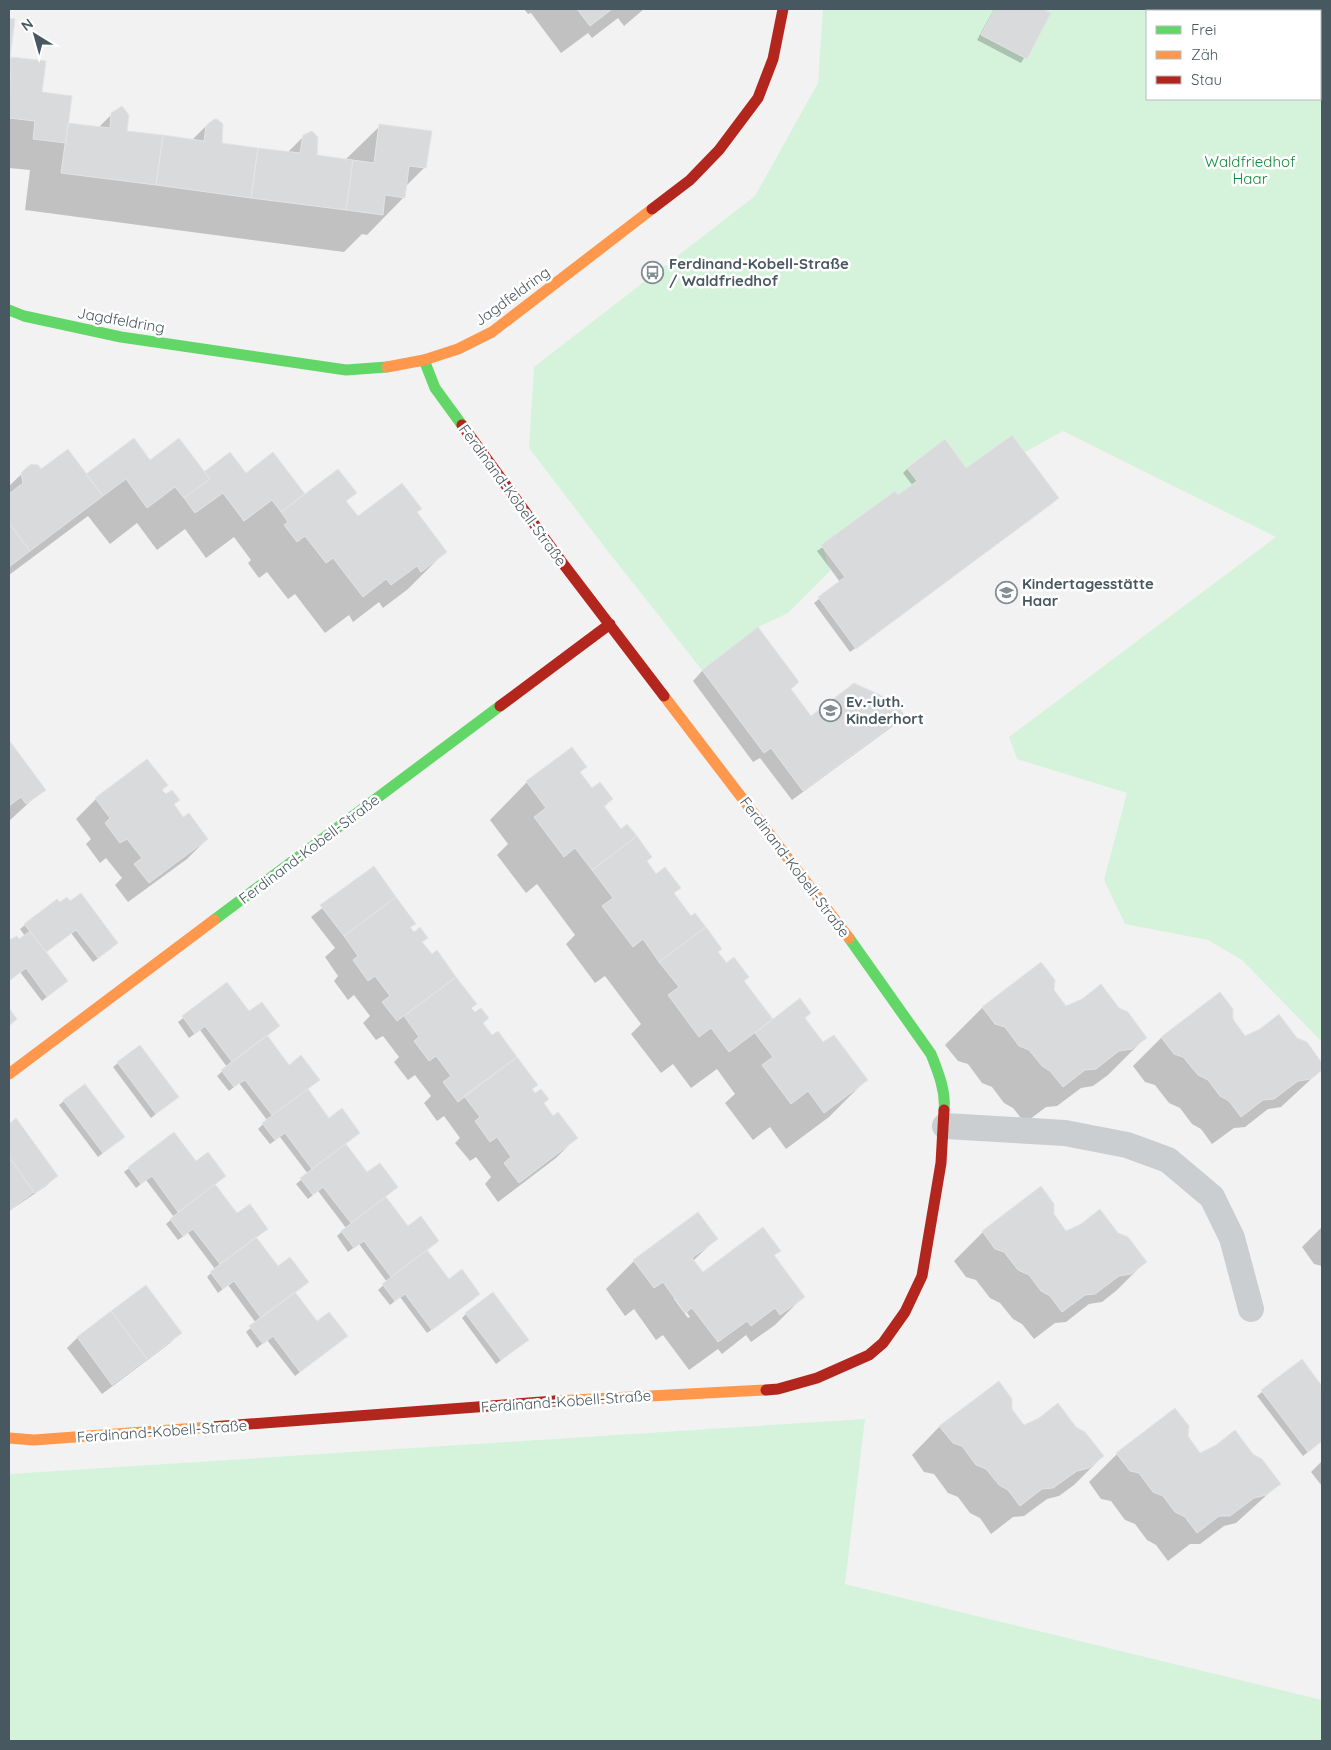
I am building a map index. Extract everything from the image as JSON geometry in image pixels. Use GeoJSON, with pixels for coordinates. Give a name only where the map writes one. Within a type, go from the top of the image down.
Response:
{"type":"FeatureCollection","features":[{"type":"Feature","properties":{"kind":"street","name":"Jagdfeldring"},"geometry":{"type":"LineString","coordinates":[[9,310],[24,316],[121,337],[346,370],[387,367],[424,360],[458,349],[492,332],[690,180],[719,150],[758,98],[773,59],[783,9]]}},
{"type":"Feature","properties":{"kind":"street","name":"Ferdinand-Kobell-Straße"},"geometry":{"type":"LineString","coordinates":[[9,1438],[34,1440],[526,1403],[778,1388],[817,1378],[869,1355],[883,1343],[905,1312],[922,1276],[941,1163],[945,1126],[945,1101],[939,1075],[931,1054],[871,967],[610,624],[435,388],[424,360]]}},
{"type":"Feature","properties":{"kind":"street","name":"Ferdinand-Kobell-Straße"},"geometry":{"type":"LineString","coordinates":[[9,1074],[610,624]]}},
{"type":"Feature","properties":{"kind":"street"},"geometry":{"type":"LineString","coordinates":[[945,1126],[1065,1133],[1127,1145],[1168,1160],[1212,1197],[1232,1238],[1251,1309]]}},
{"type":"Feature","properties":{"kind":"green space","name":"Waldfriedhof Haar"},"geometry":{"type":"Polygon","coordinates":[[[823,9],[1322,9],[1322,1042],[1242,960],[1208,940],[1125,924],[1104,880],[1127,793],[1017,759],[1009,737],[1276,537],[1063,431],[1025,452],[1011,435],[966,468],[945,440],[907,467],[917,481],[898,495],[895,491],[822,545],[830,571],[788,613],[758,627],[702,670],[529,448],[534,367],[755,196],[818,83],[823,9]]]}},
{"type":"Feature","properties":{"kind":"green space"},"geometry":{"type":"Polygon","coordinates":[[[865,1419],[845,1584],[1322,1700],[1322,1741],[9,1741],[9,1474],[865,1419]]]}},
{"type":"Feature","properties":{"kind":"building"},"geometry":{"type":"Polygon","coordinates":[[[577,9],[612,9],[590,26],[577,9]]]}},
{"type":"Feature","properties":{"kind":"building"},"geometry":{"type":"Polygon","coordinates":[[[995,9],[1042,9],[1051,13],[1027,59],[981,35],[995,9]]]}},
{"type":"Feature","properties":{"kind":"building"},"geometry":{"type":"Polygon","coordinates":[[[9,18],[15,19],[9,66],[9,18]]]}},
{"type":"Feature","properties":{"kind":"building"},"geometry":{"type":"Polygon","coordinates":[[[11,57],[46,61],[42,92],[72,96],[66,143],[33,139],[35,121],[9,118],[11,57]]]}},
{"type":"Feature","properties":{"kind":"building"},"geometry":{"type":"Polygon","coordinates":[[[122,106],[129,115],[127,131],[163,135],[156,185],[61,173],[68,123],[110,128],[111,113],[122,106]]]}},
{"type":"Feature","properties":{"kind":"building"},"geometry":{"type":"Polygon","coordinates":[[[214,119],[223,124],[222,143],[258,148],[251,198],[156,185],[163,135],[204,141],[206,126],[214,119]]]}},
{"type":"Feature","properties":{"kind":"building"},"geometry":{"type":"Polygon","coordinates":[[[379,124],[432,131],[426,168],[409,166],[405,198],[385,195],[383,215],[346,210],[353,160],[374,163],[379,124]]]}},
{"type":"Feature","properties":{"kind":"building"},"geometry":{"type":"Polygon","coordinates":[[[312,131],[318,137],[317,155],[353,160],[346,210],[251,198],[258,148],[300,153],[303,135],[312,131]]]}},
{"type":"Feature","properties":{"kind":"building"},"geometry":{"type":"Polygon","coordinates":[[[1012,435],[1059,498],[856,649],[818,597],[845,577],[821,545],[895,491],[898,495],[917,481],[907,468],[945,439],[966,468],[1012,435]]]}},
{"type":"Feature","properties":{"kind":"building"},"geometry":{"type":"Polygon","coordinates":[[[134,438],[150,460],[179,438],[210,479],[184,498],[175,487],[147,508],[126,479],[103,496],[86,474],[134,438]]]}},
{"type":"Feature","properties":{"kind":"building"},"geometry":{"type":"Polygon","coordinates":[[[68,449],[103,496],[30,551],[9,523],[9,494],[23,483],[21,473],[31,464],[38,465],[41,469],[68,449]]]}},
{"type":"Feature","properties":{"kind":"building"},"geometry":{"type":"Polygon","coordinates":[[[230,452],[246,473],[273,452],[305,494],[281,512],[272,500],[244,521],[223,493],[195,513],[184,498],[210,479],[204,472],[230,452]]]}},
{"type":"Feature","properties":{"kind":"building"},"geometry":{"type":"Polygon","coordinates":[[[338,469],[357,493],[346,501],[358,516],[402,483],[422,509],[417,512],[447,552],[421,572],[417,566],[391,585],[386,579],[363,597],[333,558],[326,563],[305,536],[297,542],[284,525],[288,522],[281,512],[338,469]]]}},
{"type":"Feature","properties":{"kind":"building"},"geometry":{"type":"Polygon","coordinates":[[[9,523],[30,551],[9,567],[9,523]]]}},
{"type":"Feature","properties":{"kind":"building"},"geometry":{"type":"Polygon","coordinates":[[[758,627],[799,682],[791,689],[811,716],[854,683],[895,702],[905,716],[803,791],[771,748],[764,753],[702,670],[758,627]]]}},
{"type":"Feature","properties":{"kind":"building"},"geometry":{"type":"Polygon","coordinates":[[[9,740],[46,790],[26,804],[21,797],[9,806],[9,740]]]}},
{"type":"Feature","properties":{"kind":"building"},"geometry":{"type":"Polygon","coordinates":[[[572,747],[587,767],[580,772],[592,788],[600,782],[613,799],[604,806],[621,829],[627,824],[637,836],[592,870],[575,848],[564,857],[534,817],[546,808],[526,781],[572,747]]]}},
{"type":"Feature","properties":{"kind":"building"},"geometry":{"type":"Polygon","coordinates":[[[147,759],[168,785],[162,790],[166,794],[172,790],[180,800],[174,804],[183,817],[189,813],[208,839],[149,883],[134,864],[142,858],[127,839],[120,843],[105,823],[110,818],[95,798],[147,759]]]}},
{"type":"Feature","properties":{"kind":"building"},"geometry":{"type":"Polygon","coordinates":[[[637,836],[652,857],[647,861],[656,874],[665,867],[681,888],[674,893],[691,916],[695,913],[706,927],[659,962],[643,939],[633,947],[602,906],[613,898],[592,870],[637,836]]]}},
{"type":"Feature","properties":{"kind":"building"},"geometry":{"type":"Polygon","coordinates":[[[374,866],[396,897],[344,936],[320,905],[374,866]]]}},
{"type":"Feature","properties":{"kind":"building"},"geometry":{"type":"Polygon","coordinates":[[[81,893],[118,943],[98,958],[76,930],[46,952],[24,924],[57,899],[60,902],[67,897],[70,901],[81,893]]]}},
{"type":"Feature","properties":{"kind":"building"},"geometry":{"type":"Polygon","coordinates":[[[396,897],[416,924],[410,927],[414,932],[420,927],[428,938],[422,942],[432,954],[437,950],[456,977],[397,1021],[382,1002],[390,996],[375,976],[368,981],[353,960],[358,956],[344,936],[396,897]]]}},
{"type":"Feature","properties":{"kind":"building"},"geometry":{"type":"Polygon","coordinates":[[[706,927],[722,949],[718,952],[726,963],[734,957],[749,977],[744,981],[773,1019],[729,1052],[711,1028],[699,1037],[668,995],[679,987],[659,962],[706,927]]]}},
{"type":"Feature","properties":{"kind":"building"},"geometry":{"type":"Polygon","coordinates":[[[30,931],[68,981],[47,997],[26,968],[9,981],[9,940],[17,936],[19,939],[30,931]]]}},
{"type":"Feature","properties":{"kind":"building"},"geometry":{"type":"Polygon","coordinates":[[[1041,962],[1055,980],[1054,990],[1066,1006],[1082,999],[1101,984],[1119,1008],[1128,1012],[1147,1038],[1132,1049],[1119,1051],[1096,1069],[1085,1070],[1063,1087],[1029,1050],[1019,1046],[1005,1027],[995,1024],[982,1007],[1041,962]]]}},
{"type":"Feature","properties":{"kind":"building"},"geometry":{"type":"Polygon","coordinates":[[[456,977],[477,1004],[471,1008],[475,1012],[481,1008],[489,1018],[483,1023],[492,1035],[498,1031],[517,1057],[458,1102],[443,1082],[451,1076],[436,1056],[429,1061],[414,1041],[419,1037],[404,1016],[456,977]]]}},
{"type":"Feature","properties":{"kind":"building"},"geometry":{"type":"Polygon","coordinates":[[[227,982],[249,1011],[262,1002],[280,1026],[232,1062],[205,1026],[195,1034],[182,1016],[227,982]]]}},
{"type":"Feature","properties":{"kind":"building"},"geometry":{"type":"Polygon","coordinates":[[[1220,992],[1233,1009],[1233,1019],[1245,1036],[1260,1029],[1279,1014],[1297,1038],[1307,1042],[1322,1063],[1322,1070],[1311,1079],[1298,1081],[1274,1099],[1263,1100],[1241,1117],[1229,1101],[1220,1096],[1208,1080],[1198,1075],[1183,1057],[1174,1054],[1161,1037],[1220,992]]]}},
{"type":"Feature","properties":{"kind":"building"},"geometry":{"type":"Polygon","coordinates":[[[800,998],[811,1013],[805,1018],[823,1042],[834,1035],[868,1080],[824,1113],[808,1091],[791,1104],[762,1065],[773,1057],[755,1033],[800,998]]]}},
{"type":"Feature","properties":{"kind":"building"},"geometry":{"type":"Polygon","coordinates":[[[9,1008],[17,1019],[9,1026],[9,1008]]]}},
{"type":"Feature","properties":{"kind":"building"},"geometry":{"type":"Polygon","coordinates":[[[267,1035],[289,1065],[301,1055],[320,1080],[272,1115],[245,1080],[234,1087],[221,1070],[267,1035]]]}},
{"type":"Feature","properties":{"kind":"building"},"geometry":{"type":"Polygon","coordinates":[[[140,1045],[179,1097],[156,1114],[117,1062],[140,1045]]]}},
{"type":"Feature","properties":{"kind":"building"},"geometry":{"type":"Polygon","coordinates":[[[517,1057],[538,1085],[532,1089],[535,1093],[541,1089],[549,1099],[544,1103],[553,1116],[558,1112],[578,1138],[519,1183],[504,1163],[511,1157],[497,1137],[490,1142],[475,1121],[480,1117],[464,1096],[517,1057]]]}},
{"type":"Feature","properties":{"kind":"building"},"geometry":{"type":"Polygon","coordinates":[[[85,1084],[125,1137],[103,1153],[63,1100],[85,1084]]]}},
{"type":"Feature","properties":{"kind":"building"},"geometry":{"type":"Polygon","coordinates":[[[308,1089],[329,1118],[342,1108],[360,1133],[312,1169],[285,1133],[275,1140],[262,1123],[308,1089]]]}},
{"type":"Feature","properties":{"kind":"building"},"geometry":{"type":"Polygon","coordinates":[[[16,1118],[58,1176],[35,1193],[9,1157],[9,1124],[16,1118]]]}},
{"type":"Feature","properties":{"kind":"building"},"geometry":{"type":"Polygon","coordinates":[[[174,1132],[196,1161],[208,1152],[226,1176],[178,1212],[152,1176],[141,1184],[128,1167],[174,1132]]]}},
{"type":"Feature","properties":{"kind":"building"},"geometry":{"type":"Polygon","coordinates":[[[346,1144],[367,1172],[380,1163],[398,1187],[351,1223],[323,1187],[313,1195],[300,1178],[346,1144]]]}},
{"type":"Feature","properties":{"kind":"building"},"geometry":{"type":"Polygon","coordinates":[[[9,1157],[34,1192],[11,1209],[9,1206],[9,1157]]]}},
{"type":"Feature","properties":{"kind":"building"},"geometry":{"type":"Polygon","coordinates":[[[215,1184],[237,1213],[250,1204],[268,1229],[220,1264],[193,1229],[183,1236],[170,1219],[215,1184]]]}},
{"type":"Feature","properties":{"kind":"building"},"geometry":{"type":"Polygon","coordinates":[[[1041,1186],[1054,1204],[1054,1214],[1066,1231],[1081,1224],[1100,1209],[1118,1233],[1128,1237],[1147,1262],[1131,1274],[1119,1276],[1095,1294],[1085,1295],[1062,1312],[1050,1296],[1041,1291],[1029,1275],[1018,1270],[1004,1252],[995,1249],[982,1231],[1041,1186]]]}},
{"type":"Feature","properties":{"kind":"building"},"geometry":{"type":"Polygon","coordinates":[[[386,1197],[408,1226],[421,1216],[439,1241],[391,1277],[364,1241],[354,1248],[341,1231],[386,1197]]]}},
{"type":"Feature","properties":{"kind":"building"},"geometry":{"type":"Polygon","coordinates":[[[698,1212],[718,1239],[692,1258],[703,1272],[763,1227],[781,1251],[774,1255],[805,1297],[780,1315],[775,1308],[751,1326],[747,1321],[718,1342],[692,1308],[685,1313],[663,1282],[654,1288],[633,1260],[698,1212]]]}},
{"type":"Feature","properties":{"kind":"building"},"geometry":{"type":"Polygon","coordinates":[[[256,1237],[278,1266],[290,1257],[309,1282],[261,1318],[234,1281],[223,1289],[210,1272],[256,1237]]]}},
{"type":"Feature","properties":{"kind":"building"},"geometry":{"type":"Polygon","coordinates":[[[427,1250],[449,1279],[462,1269],[480,1294],[432,1330],[405,1294],[395,1301],[382,1284],[427,1250]]]}},
{"type":"Feature","properties":{"kind":"building"},"geometry":{"type":"Polygon","coordinates":[[[146,1285],[182,1333],[147,1359],[111,1311],[146,1285]]]}},
{"type":"Feature","properties":{"kind":"building"},"geometry":{"type":"Polygon","coordinates":[[[295,1292],[317,1321],[329,1312],[348,1336],[300,1372],[273,1336],[263,1344],[249,1326],[295,1292]]]}},
{"type":"Feature","properties":{"kind":"building"},"geometry":{"type":"Polygon","coordinates":[[[493,1292],[529,1340],[501,1360],[465,1313],[493,1292]]]}},
{"type":"Feature","properties":{"kind":"building"},"geometry":{"type":"Polygon","coordinates":[[[111,1311],[147,1359],[112,1385],[77,1337],[111,1311]]]}},
{"type":"Feature","properties":{"kind":"building"},"geometry":{"type":"Polygon","coordinates":[[[1302,1359],[1322,1386],[1322,1441],[1308,1452],[1261,1390],[1302,1359]]]}},
{"type":"Feature","properties":{"kind":"building"},"geometry":{"type":"Polygon","coordinates":[[[999,1381],[1012,1399],[1012,1409],[1024,1425],[1039,1418],[1058,1403],[1076,1427],[1085,1432],[1104,1456],[1089,1468],[1077,1471],[1053,1488],[1042,1489],[1020,1506],[1008,1490],[999,1485],[986,1469],[976,1465],[962,1446],[953,1443],[939,1426],[999,1381]]]}},
{"type":"Feature","properties":{"kind":"building"},"geometry":{"type":"Polygon","coordinates":[[[1175,1408],[1189,1426],[1188,1436],[1200,1453],[1216,1445],[1235,1430],[1253,1454],[1262,1459],[1281,1484],[1266,1495],[1254,1498],[1230,1516],[1219,1516],[1197,1533],[1185,1517],[1175,1512],[1163,1496],[1153,1492],[1139,1473],[1130,1471],[1116,1453],[1175,1408]]]}},
{"type":"Feature","properties":{"kind":"traffic: fast"},"geometry":{"type":"LineString","coordinates":[[9,310],[24,316],[121,337],[346,370],[387,367]]}},
{"type":"Feature","properties":{"kind":"traffic: fast"},"geometry":{"type":"LineString","coordinates":[[424,360],[435,388],[462,425]]}},
{"type":"Feature","properties":{"kind":"traffic: fast"},"geometry":{"type":"LineString","coordinates":[[214,920],[500,706]]}},
{"type":"Feature","properties":{"kind":"traffic: fast"},"geometry":{"type":"LineString","coordinates":[[849,938],[931,1054],[943,1089],[944,1110]]}},
{"type":"Feature","properties":{"kind":"traffic: slow"},"geometry":{"type":"LineString","coordinates":[[387,367],[424,360],[458,349],[492,332],[652,209]]}},
{"type":"Feature","properties":{"kind":"traffic: slow"},"geometry":{"type":"LineString","coordinates":[[664,696],[849,938]]}},
{"type":"Feature","properties":{"kind":"traffic: slow"},"geometry":{"type":"LineString","coordinates":[[9,1074],[214,920]]}},
{"type":"Feature","properties":{"kind":"traffic: slow"},"geometry":{"type":"LineString","coordinates":[[555,1401],[766,1390]]}},
{"type":"Feature","properties":{"kind":"traffic: slow"},"geometry":{"type":"LineString","coordinates":[[9,1438],[34,1440],[211,1427]]}},
{"type":"Feature","properties":{"kind":"traffic: jam"},"geometry":{"type":"LineString","coordinates":[[652,209],[690,180],[719,150],[758,98],[773,59],[783,9]]}},
{"type":"Feature","properties":{"kind":"traffic: jam"},"geometry":{"type":"LineString","coordinates":[[462,425],[561,561],[664,696]]}},
{"type":"Feature","properties":{"kind":"traffic: jam"},"geometry":{"type":"LineString","coordinates":[[500,706],[610,624]]}},
{"type":"Feature","properties":{"kind":"traffic: jam"},"geometry":{"type":"LineString","coordinates":[[766,1390],[778,1389],[817,1378],[869,1355],[883,1343],[905,1312],[922,1276],[941,1163],[944,1110]]}},
{"type":"Feature","properties":{"kind":"traffic: jam"},"geometry":{"type":"LineString","coordinates":[[211,1427],[555,1401]]}},
{"type":"Feature","properties":{"kind":"place","name":"Ferdinand-Kobell-Straße / Waldfriedhof"},"geometry":{"type":"Point","coordinates":[653,272]}},
{"type":"Feature","properties":{"kind":"place","name":"Kindertagesstätte Haar"},"geometry":{"type":"Point","coordinates":[1006,592]}},
{"type":"Feature","properties":{"kind":"place","name":"Ev.-luth. Kinderhort"},"geometry":{"type":"Point","coordinates":[830,710]}}]}
